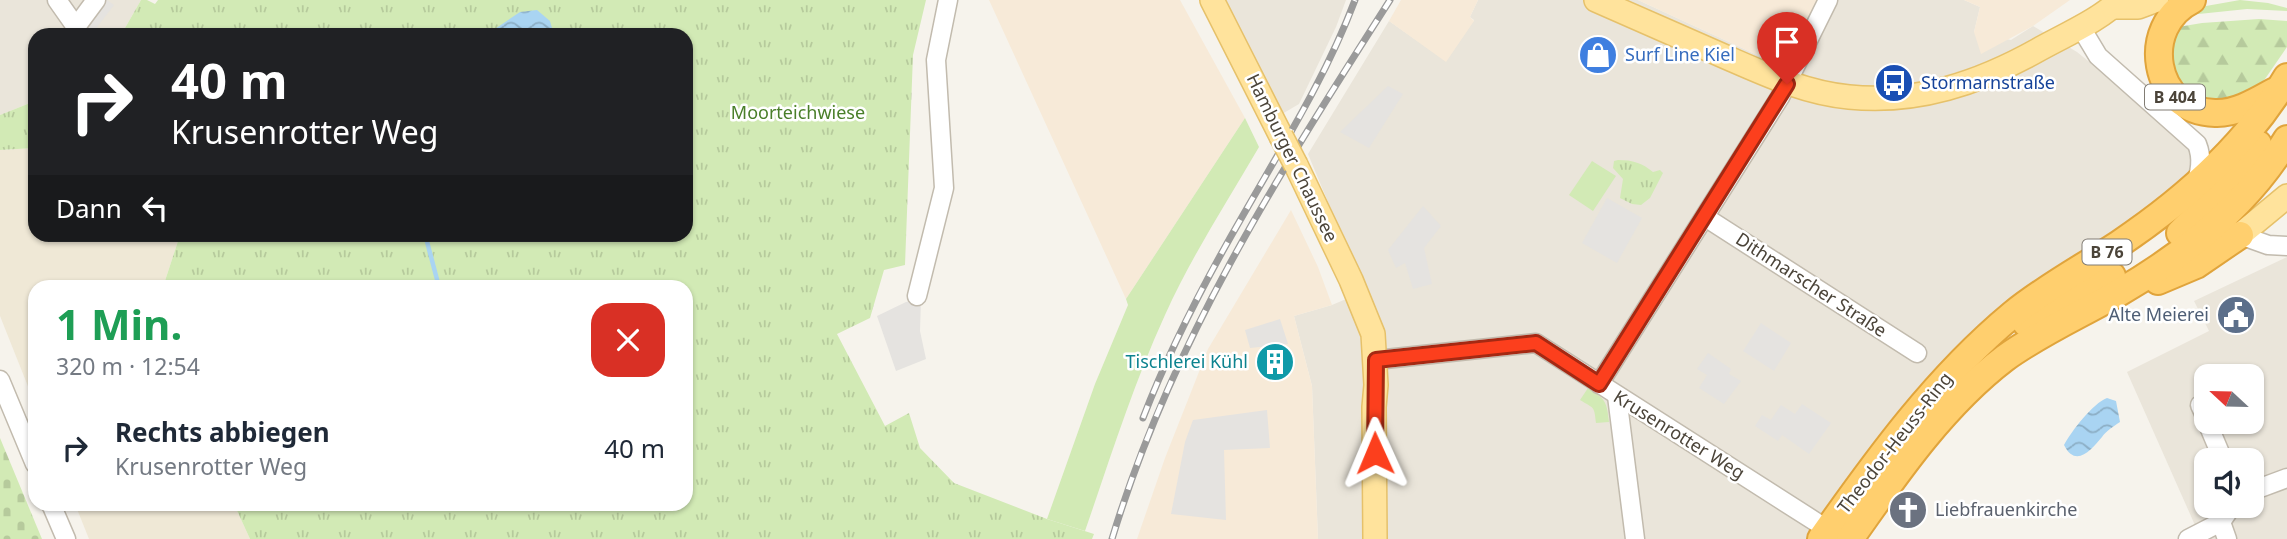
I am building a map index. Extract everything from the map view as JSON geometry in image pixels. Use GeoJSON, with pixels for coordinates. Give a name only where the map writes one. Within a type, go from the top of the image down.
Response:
{"type":"FeatureCollection","features":[{"type":"Feature","properties":{"kind":"highway","name":"B 404"},"geometry":{"type":"LineString","coordinates":[[2192,0],[2180,8],[2167,23],[2158,48],[2161,74],[2175,97],[2189,107],[2215,113],[2242,108],[2285,90]]}},
{"type":"Feature","properties":{"kind":"highway","name":"Theodor-Heuss-Ring"},"geometry":{"type":"LineString","coordinates":[[1819,530],[1952,369],[2013,313],[2180,201],[2243,138],[2285,90]]}},
{"type":"Feature","properties":{"kind":"highway"},"geometry":{"type":"LineString","coordinates":[[2112,286],[2143,258],[2188,226],[2231,180],[2285,90]]}},
{"type":"Feature","properties":{"kind":"highway","name":"Theodor-Heuss-Ring"},"geometry":{"type":"LineString","coordinates":[[1850,539],[1924,439],[1985,374],[2112,286],[2200,238],[2235,206],[2258,180],[2287,139]]}},
{"type":"Feature","properties":{"kind":"highway"},"geometry":{"type":"LineString","coordinates":[[1923,404],[1956,380],[2018,327],[2112,286],[2155,282],[2196,265],[2240,235]]}},
{"type":"Feature","properties":{"kind":"main road","name":"Hamburger Chaussee"},"geometry":{"type":"LineString","coordinates":[[1212,0],[1296,165],[1351,280],[1373,334],[1376,360],[1375,539]]}},
{"type":"Feature","properties":{"kind":"main road"},"geometry":{"type":"LineString","coordinates":[[1595,0],[1787,84],[1851,97],[1937,92],[1971,82],[2000,70],[2116,3],[2138,6],[2157,0]]}},
{"type":"Feature","properties":{"kind":"main road"},"geometry":{"type":"LineString","coordinates":[[2240,235],[2287,195]]}},
{"type":"Feature","properties":{"kind":"main road","name":"Hamburger Chaussee"},"geometry":{"type":"LineString","coordinates":[[1366,319],[1362,334],[1363,347],[1367,389],[1374,407]]}},
{"type":"Feature","properties":{"kind":"street"},"geometry":{"type":"LineString","coordinates":[[57,0],[76,27],[96,0]]}},
{"type":"Feature","properties":{"kind":"street"},"geometry":{"type":"LineString","coordinates":[[917,296],[944,188],[936,60],[948,0]]}},
{"type":"Feature","properties":{"kind":"street"},"geometry":{"type":"LineString","coordinates":[[1599,384],[1787,84],[1828,0]]}},
{"type":"Feature","properties":{"kind":"street"},"geometry":{"type":"LineString","coordinates":[[2080,26],[2098,56],[2197,144],[2200,169],[2195,187]]}},
{"type":"Feature","properties":{"kind":"street","name":"Dithmarscher Straße"},"geometry":{"type":"LineString","coordinates":[[1705,217],[1917,353]]}},
{"type":"Feature","properties":{"kind":"street"},"geometry":{"type":"LineString","coordinates":[[2240,235],[2268,245],[2287,246]]}},
{"type":"Feature","properties":{"kind":"street","name":"Krusenrotter Weg"},"geometry":{"type":"LineString","coordinates":[[1376,360],[1536,343],[1819,530]]}},
{"type":"Feature","properties":{"kind":"street"},"geometry":{"type":"LineString","coordinates":[[0,380],[28,447]]}},
{"type":"Feature","properties":{"kind":"street"},"geometry":{"type":"LineString","coordinates":[[1617,396],[1635,539]]}},
{"type":"Feature","properties":{"kind":"street"},"geometry":{"type":"LineString","coordinates":[[2264,487],[2287,478]]}},
{"type":"Feature","properties":{"kind":"street"},"geometry":{"type":"LineString","coordinates":[[54,511],[66,539]]}},
{"type":"Feature","properties":{"kind":"street"},"geometry":{"type":"LineString","coordinates":[[2188,539],[2224,530]]}},
{"type":"Feature","properties":{"kind":"shaded area"},"geometry":{"type":"Polygon","coordinates":[[[0,0],[141,0],[125,28],[28,28],[28,104],[0,115],[0,0]]]}},
{"type":"Feature","properties":{"kind":"shaded area"},"geometry":{"type":"Polygon","coordinates":[[[102,0],[114,5],[96,28],[82,28],[102,0]]]}},
{"type":"Feature","properties":{"kind":"shaded area"},"geometry":{"type":"Polygon","coordinates":[[[989,0],[1180,0],[1245,118],[1126,299],[989,0]]]}},
{"type":"Feature","properties":{"kind":"shaded area"},"geometry":{"type":"Polygon","coordinates":[[[1225,0],[1346,0],[1299,104],[1282,114],[1225,0]]]}},
{"type":"Feature","properties":{"kind":"shaded area"},"geometry":{"type":"Polygon","coordinates":[[[1401,0],[1478,0],[1470,17],[1474,21],[1446,62],[1389,21],[1401,0]]]}},
{"type":"Feature","properties":{"kind":"shaded area"},"geometry":{"type":"Polygon","coordinates":[[[1478,0],[1638,0],[1781,66],[1818,0],[1964,0],[1980,7],[1974,32],[2011,40],[2033,26],[2077,52],[2190,143],[2192,173],[2180,187],[2064,269],[1809,539],[1318,539],[1312,386],[1294,316],[1332,305],[1365,291],[1308,154],[1389,21],[1446,61],[1474,20],[1470,17],[1478,0]]]}},
{"type":"Feature","properties":{"kind":"shaded area"},"geometry":{"type":"Polygon","coordinates":[[[1638,0],[1818,0],[1791,59],[1781,66],[1638,0]]]}},
{"type":"Feature","properties":{"kind":"shaded area"},"geometry":{"type":"Polygon","coordinates":[[[1964,0],[2070,0],[2033,26],[1981,54],[1974,32],[1980,7],[1964,0]]]}},
{"type":"Feature","properties":{"kind":"shaded area"},"geometry":{"type":"Polygon","coordinates":[[[1388,86],[1403,94],[1369,148],[1340,132],[1388,86]]]}},
{"type":"Feature","properties":{"kind":"shaded area"},"geometry":{"type":"Polygon","coordinates":[[[28,148],[28,242],[178,242],[165,280],[28,280],[28,386],[0,316],[0,150],[28,148]]]}},
{"type":"Feature","properties":{"kind":"shaded area"},"geometry":{"type":"Polygon","coordinates":[[[1607,198],[1642,218],[1617,263],[1582,243],[1607,198]]]}},
{"type":"Feature","properties":{"kind":"shaded area"},"geometry":{"type":"Polygon","coordinates":[[[1423,206],[1441,226],[1424,248],[1432,284],[1413,289],[1405,263],[1396,268],[1388,250],[1423,206]]]}},
{"type":"Feature","properties":{"kind":"shaded area"},"geometry":{"type":"Polygon","coordinates":[[[1291,210],[1318,267],[1332,305],[1294,316],[1312,386],[1318,539],[1137,539],[1165,458],[1208,349],[1291,210]]]}},
{"type":"Feature","properties":{"kind":"shaded area"},"geometry":{"type":"Polygon","coordinates":[[[2287,257],[2287,539],[2186,539],[2198,532],[2127,372],[2209,331],[2194,301],[2287,257]]]}},
{"type":"Feature","properties":{"kind":"shaded area"},"geometry":{"type":"Polygon","coordinates":[[[921,299],[920,331],[926,359],[896,371],[877,316],[906,302],[921,299]]]}},
{"type":"Feature","properties":{"kind":"shaded area"},"geometry":{"type":"Polygon","coordinates":[[[1280,319],[1288,344],[1250,348],[1245,330],[1280,319]]]}},
{"type":"Feature","properties":{"kind":"shaded area"},"geometry":{"type":"Polygon","coordinates":[[[1761,323],[1791,343],[1774,371],[1743,351],[1761,323]]]}},
{"type":"Feature","properties":{"kind":"shaded area"},"geometry":{"type":"Polygon","coordinates":[[[1708,353],[1731,369],[1729,374],[1741,381],[1724,404],[1699,388],[1707,375],[1697,369],[1708,353]]]}},
{"type":"Feature","properties":{"kind":"shaded area"},"geometry":{"type":"Polygon","coordinates":[[[1802,404],[1831,423],[1809,454],[1782,435],[1778,441],[1755,426],[1762,415],[1771,420],[1781,405],[1795,414],[1802,404]]]}},
{"type":"Feature","properties":{"kind":"shaded area"},"geometry":{"type":"Polygon","coordinates":[[[1267,410],[1270,448],[1224,450],[1226,520],[1171,514],[1185,442],[1193,420],[1267,410]]]}},
{"type":"Feature","properties":{"kind":"shaded area"},"geometry":{"type":"Polygon","coordinates":[[[78,511],[237,511],[250,539],[89,539],[78,511]]]}},
{"type":"Feature","properties":{"kind":"green space","name":"Moorteichwiese"},"geometry":{"type":"Polygon","coordinates":[[[141,0],[155,4],[158,0],[926,0],[913,55],[905,265],[884,270],[870,318],[837,334],[885,426],[909,413],[920,448],[954,483],[1094,534],[1092,539],[250,539],[237,511],[693,511],[693,280],[165,280],[178,242],[693,242],[693,28],[125,28],[141,0]]]}},
{"type":"Feature","properties":{"kind":"green space"},"geometry":{"type":"Polygon","coordinates":[[[2240,0],[2268,3],[2287,8],[2287,11],[2247,9],[2189,15],[2206,6],[2240,0]]]}},
{"type":"Feature","properties":{"kind":"green space"},"geometry":{"type":"Polygon","coordinates":[[[2259,19],[2287,21],[2287,47],[2265,79],[2248,94],[2213,103],[2195,97],[2176,80],[2168,52],[2178,27],[2259,19]]]}},
{"type":"Feature","properties":{"kind":"green space"},"geometry":{"type":"Polygon","coordinates":[[[28,104],[28,148],[0,150],[0,115],[28,104]]]}},
{"type":"Feature","properties":{"kind":"green space"},"geometry":{"type":"Polygon","coordinates":[[[1245,118],[1259,147],[1175,293],[1153,341],[1085,531],[1047,519],[1095,384],[1128,305],[1126,299],[1245,118]]]}},
{"type":"Feature","properties":{"kind":"green space"},"geometry":{"type":"Polygon","coordinates":[[[1592,161],[1616,176],[1593,211],[1569,195],[1592,161]]]}},
{"type":"Feature","properties":{"kind":"green space"},"geometry":{"type":"Polygon","coordinates":[[[1614,161],[1637,163],[1653,172],[1660,170],[1663,173],[1650,198],[1641,205],[1620,198],[1623,179],[1613,168],[1614,161]]]}},
{"type":"Feature","properties":{"kind":"green space"},"geometry":{"type":"Polygon","coordinates":[[[1588,388],[1604,401],[1609,422],[1596,423],[1593,408],[1580,400],[1588,388]]]}},
{"type":"Feature","properties":{"kind":"green space"},"geometry":{"type":"Polygon","coordinates":[[[0,438],[28,511],[30,511],[42,539],[0,539],[0,438]]]}},
{"type":"Feature","properties":{"kind":"water"},"geometry":{"type":"Polygon","coordinates":[[[537,10],[550,21],[552,28],[496,28],[520,12],[537,10]]]}},
{"type":"Feature","properties":{"kind":"water"},"geometry":{"type":"Polygon","coordinates":[[[2107,398],[2116,401],[2120,422],[2089,451],[2074,456],[2064,445],[2089,412],[2107,398]]]}},
{"type":"Feature","properties":{"kind":"waterway"},"geometry":{"type":"LineString","coordinates":[[427,242],[437,280]]}},
{"type":"Feature","properties":{"kind":"railway"},"geometry":{"type":"LineString","coordinates":[[1143,418],[1189,315],[1317,84],[1355,0]]}},
{"type":"Feature","properties":{"kind":"railway"},"geometry":{"type":"LineString","coordinates":[[1112,539],[1165,395],[1197,327],[1269,195],[1390,0]]}},
{"type":"Feature","properties":{"kind":"place","name":"Surf Line Kiel"},"geometry":{"type":"Point","coordinates":[1598,55]}},
{"type":"Feature","properties":{"kind":"place","name":"Stormarnstraße"},"geometry":{"type":"Point","coordinates":[1894,83]}},
{"type":"Feature","properties":{"kind":"place","name":"Alte Meierei"},"geometry":{"type":"Point","coordinates":[2236,315]}},
{"type":"Feature","properties":{"kind":"place","name":"Tischlerei Kühl"},"geometry":{"type":"Point","coordinates":[1275,362]}},
{"type":"Feature","properties":{"kind":"place","name":"Liebfrauenkirche"},"geometry":{"type":"Point","coordinates":[1908,510]}},
{"type":"Feature","properties":{"kind":"route"},"geometry":{"type":"LineString","coordinates":[[1375,453],[1376,360],[1536,343],[1599,384],[1787,84]]}}]}
